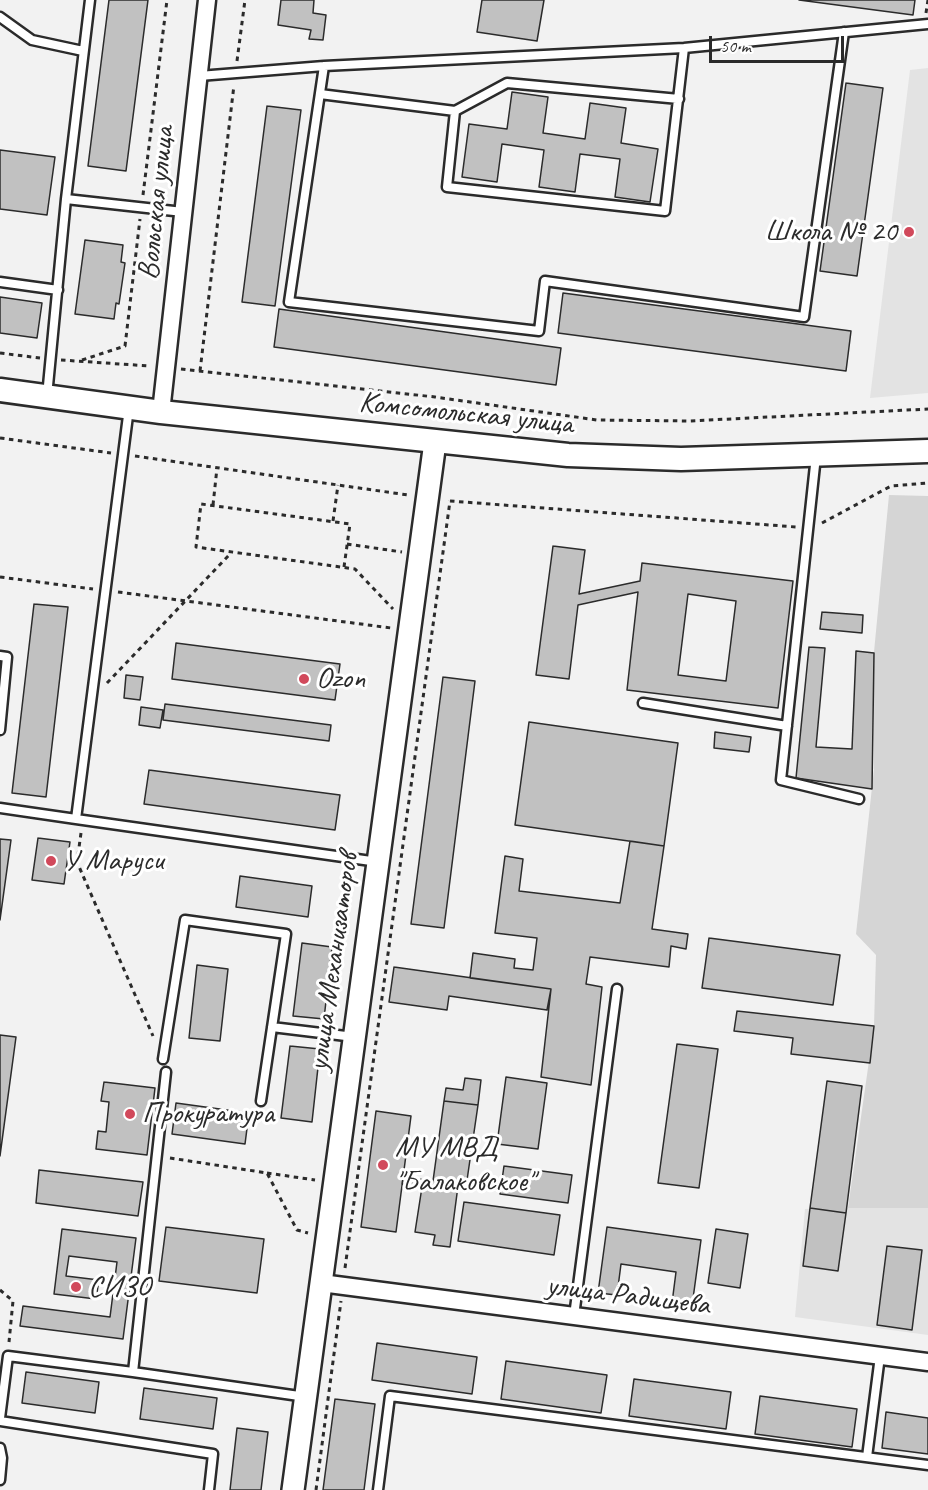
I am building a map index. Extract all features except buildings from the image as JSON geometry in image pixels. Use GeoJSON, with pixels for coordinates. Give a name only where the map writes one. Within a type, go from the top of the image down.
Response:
{"type":"FeatureCollection","features":[{"type":"Feature","properties":{"kind":"main road","name":"Комсомольская улица"},"geometry":{"type":"LineString","coordinates":[[0,390],[161,412],[568,455],[681,459],[928,451]]}},
{"type":"Feature","properties":{"kind":"street","name":"Вольская улица"},"geometry":{"type":"LineString","coordinates":[[161,412],[207,0]]}},
{"type":"Feature","properties":{"kind":"street","name":"улица Механизаторов"},"geometry":{"type":"LineString","coordinates":[[293,1490],[435,442]]}},
{"type":"Feature","properties":{"kind":"street","name":"улица Радищева"},"geometry":{"type":"LineString","coordinates":[[321,1283],[928,1362]]}},
{"type":"Feature","properties":{"kind":"lane"},"geometry":{"type":"LineString","coordinates":[[47,397],[82,51],[90,0]]}},
{"type":"Feature","properties":{"kind":"lane"},"geometry":{"type":"LineString","coordinates":[[0,16],[32,40],[82,51]]}},
{"type":"Feature","properties":{"kind":"lane"},"geometry":{"type":"LineString","coordinates":[[199,76],[324,66],[684,48],[928,24]]}},
{"type":"Feature","properties":{"kind":"lane"},"geometry":{"type":"LineString","coordinates":[[324,66],[289,302],[538,331],[545,281],[804,317],[844,32]]}},
{"type":"Feature","properties":{"kind":"lane"},"geometry":{"type":"LineString","coordinates":[[455,111],[447,187],[665,211],[684,48]]}},
{"type":"Feature","properties":{"kind":"lane"},"geometry":{"type":"LineString","coordinates":[[320,94],[455,111],[507,83],[679,99]]}},
{"type":"Feature","properties":{"kind":"lane"},"geometry":{"type":"LineString","coordinates":[[66,199],[183,212]]}},
{"type":"Feature","properties":{"kind":"lane"},"geometry":{"type":"LineString","coordinates":[[0,282],[58,290]]}},
{"type":"Feature","properties":{"kind":"lane"},"geometry":{"type":"LineString","coordinates":[[79,819],[129,408]]}},
{"type":"Feature","properties":{"kind":"lane"},"geometry":{"type":"LineString","coordinates":[[816,456],[782,780],[859,799]]}},
{"type":"Feature","properties":{"kind":"lane"},"geometry":{"type":"LineString","coordinates":[[0,656],[7,657],[0,730]]}},
{"type":"Feature","properties":{"kind":"lane"},"geometry":{"type":"LineString","coordinates":[[643,703],[787,726]]}},
{"type":"Feature","properties":{"kind":"lane"},"geometry":{"type":"LineString","coordinates":[[0,808],[378,862]]}},
{"type":"Feature","properties":{"kind":"lane"},"geometry":{"type":"LineString","coordinates":[[164,1059],[185,920],[286,934],[261,1101]]}},
{"type":"Feature","properties":{"kind":"lane"},"geometry":{"type":"LineString","coordinates":[[574,1316],[617,989]]}},
{"type":"Feature","properties":{"kind":"lane"},"geometry":{"type":"LineString","coordinates":[[272,1027],[354,1037]]}},
{"type":"Feature","properties":{"kind":"lane"},"geometry":{"type":"LineString","coordinates":[[133,1372],[166,1072]]}},
{"type":"Feature","properties":{"kind":"lane"},"geometry":{"type":"LineString","coordinates":[[208,1490],[213,1454],[0,1420],[8,1356],[306,1397]]}},
{"type":"Feature","properties":{"kind":"lane"},"geometry":{"type":"LineString","coordinates":[[867,1457],[880,1356]]}},
{"type":"Feature","properties":{"kind":"lane"},"geometry":{"type":"LineString","coordinates":[[378,1490],[390,1396],[928,1465]]}},
{"type":"Feature","properties":{"kind":"lane"},"geometry":{"type":"LineString","coordinates":[[0,1448],[2,1458],[0,1480]]}},
{"type":"Feature","properties":{"kind":"path"},"geometry":{"type":"LineString","coordinates":[[200,371],[245,0]]}},
{"type":"Feature","properties":{"kind":"path"},"geometry":{"type":"LineString","coordinates":[[0,353],[51,360],[200,371],[435,397],[597,420],[690,421],[928,409]]}},
{"type":"Feature","properties":{"kind":"path"},"geometry":{"type":"LineString","coordinates":[[0,438],[427,498]]}},
{"type":"Feature","properties":{"kind":"path"},"geometry":{"type":"LineString","coordinates":[[213,505],[217,468]]}},
{"type":"Feature","properties":{"kind":"path"},"geometry":{"type":"LineString","coordinates":[[316,1490],[450,501],[813,528],[891,486],[928,483]]}},
{"type":"Feature","properties":{"kind":"path"},"geometry":{"type":"LineString","coordinates":[[333,521],[338,485]]}},
{"type":"Feature","properties":{"kind":"path"},"geometry":{"type":"LineString","coordinates":[[344,567],[350,524],[201,504],[196,547],[355,569],[396,612]]}},
{"type":"Feature","properties":{"kind":"path"},"geometry":{"type":"LineString","coordinates":[[347,544],[404,552]]}},
{"type":"Feature","properties":{"kind":"path"},"geometry":{"type":"LineString","coordinates":[[92,699],[232,552]]}},
{"type":"Feature","properties":{"kind":"path"},"geometry":{"type":"LineString","coordinates":[[0,577],[409,631]]}},
{"type":"Feature","properties":{"kind":"path"},"geometry":{"type":"LineString","coordinates":[[79,819],[77,862],[164,1059]]}},
{"type":"Feature","properties":{"kind":"path"},"geometry":{"type":"LineString","coordinates":[[166,1158],[318,1180]]}},
{"type":"Feature","properties":{"kind":"path"},"geometry":{"type":"LineString","coordinates":[[267,1173],[297,1230],[311,1234]]}},
{"type":"Feature","properties":{"kind":"path"},"geometry":{"type":"LineString","coordinates":[[0,1290],[13,1301],[8,1356]]}},
{"type":"Feature","properties":{"kind":"shaded area","name":"Школа № 20"},"geometry":{"type":"Polygon","coordinates":[[[928,68],[928,393],[870,398],[910,70],[928,68]]]}},
{"type":"Feature","properties":{"kind":"shaded area"},"geometry":{"type":"Polygon","coordinates":[[[889,495],[928,496],[928,1208],[848,1208],[874,1026],[876,955],[856,934],[874,769],[874,652],[889,495]]]}},
{"type":"Feature","properties":{"kind":"shaded area"},"geometry":{"type":"Polygon","coordinates":[[[928,1208],[928,1335],[795,1317],[805,1209],[928,1208]]]}},
{"type":"Feature","properties":{"kind":"place","name":"Школа № 20"},"geometry":{"type":"Point","coordinates":[909,232]}},
{"type":"Feature","properties":{"kind":"place","name":"Ozon"},"geometry":{"type":"Point","coordinates":[304,679]}},
{"type":"Feature","properties":{"kind":"place","name":"У Маруси"},"geometry":{"type":"Point","coordinates":[51,861]}},
{"type":"Feature","properties":{"kind":"place","name":"Прокуратура"},"geometry":{"type":"Point","coordinates":[130,1114]}},
{"type":"Feature","properties":{"kind":"place","name":"МУ МВД \"Балаковское\""},"geometry":{"type":"Point","coordinates":[383,1165]}},
{"type":"Feature","properties":{"kind":"place","name":"СИЗО"},"geometry":{"type":"Point","coordinates":[76,1287]}}]}
